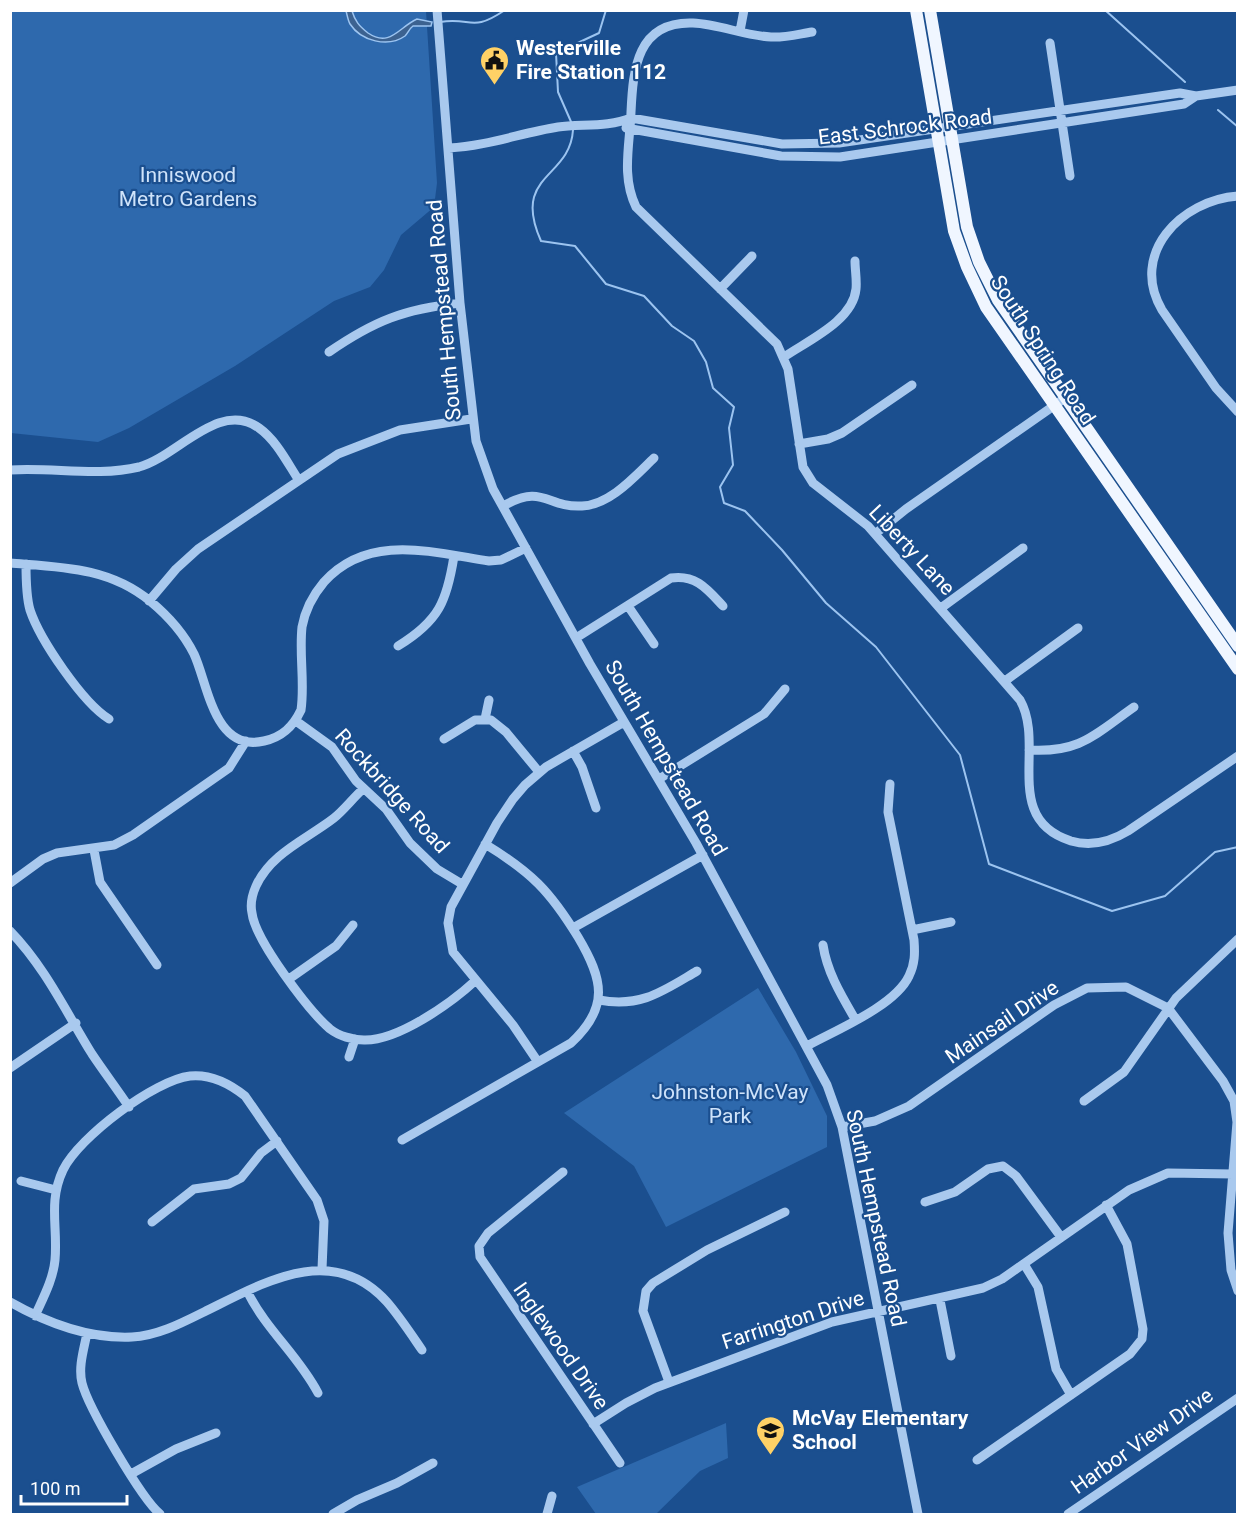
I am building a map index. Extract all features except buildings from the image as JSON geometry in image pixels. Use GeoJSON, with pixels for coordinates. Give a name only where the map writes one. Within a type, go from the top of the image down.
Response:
{"type":"FeatureCollection","features":[{"type":"Feature","properties":{"kind":"main road","name":"South Spring Road"},"geometry":{"type":"LineString","coordinates":[[916,10],[943,136],[967,227],[979,262],[998,300],[1060,402],[1204,610],[1238,669]]}},
{"type":"Feature","properties":{"kind":"main road","name":"South Spring Road"},"geometry":{"type":"LineString","coordinates":[[930,10],[943,136]]}},
{"type":"Feature","properties":{"kind":"main road","name":"South Spring Road"},"geometry":{"type":"LineString","coordinates":[[1204,610],[1238,646]]}},
{"type":"Feature","properties":{"kind":"street"},"geometry":{"type":"LineString","coordinates":[[740,31],[744,10]]}},
{"type":"Feature","properties":{"kind":"street","name":"South Hempstead Road"},"geometry":{"type":"LineString","coordinates":[[438,18],[460,303],[471,419],[476,441],[493,489],[525,548],[703,855],[827,1085],[842,1127],[918,1515]]}},
{"type":"Feature","properties":{"kind":"street","name":"Liberty Lane"},"geometry":{"type":"LineString","coordinates":[[812,33],[771,38],[694,23],[665,28],[654,36],[640,52],[635,62],[626,174],[629,192],[636,207],[777,345],[784,357],[803,467],[813,483],[861,518],[1005,681],[1026,710],[1029,750],[1027,787],[1040,819],[1058,836],[1087,844],[1100,844],[1120,837],[1238,756]]}},
{"type":"Feature","properties":{"kind":"street"},"geometry":{"type":"LineString","coordinates":[[1050,44],[1070,176]]}},
{"type":"Feature","properties":{"kind":"street","name":"East Schrock Road"},"geometry":{"type":"LineString","coordinates":[[619,123],[630,130],[771,155],[809,158],[840,157],[1060,111],[1180,93],[1196,96],[1238,90]]}},
{"type":"Feature","properties":{"kind":"street","name":"East Schrock Road"},"geometry":{"type":"LineString","coordinates":[[631,118],[783,144],[810,146],[1061,124],[1184,104],[1196,96]]}},
{"type":"Feature","properties":{"kind":"street"},"geometry":{"type":"LineString","coordinates":[[449,148],[474,147],[525,134],[587,124],[619,123],[631,118]]}},
{"type":"Feature","properties":{"kind":"street"},"geometry":{"type":"LineString","coordinates":[[1238,196],[1208,202],[1176,222],[1161,239],[1152,260],[1151,275],[1157,301],[1216,388],[1238,412]]}},
{"type":"Feature","properties":{"kind":"street"},"geometry":{"type":"LineString","coordinates":[[720,289],[752,256]]}},
{"type":"Feature","properties":{"kind":"street"},"geometry":{"type":"LineString","coordinates":[[784,357],[837,321],[849,307],[856,290],[855,261]]}},
{"type":"Feature","properties":{"kind":"street"},"geometry":{"type":"LineString","coordinates":[[329,352],[392,315],[460,303]]}},
{"type":"Feature","properties":{"kind":"street"},"geometry":{"type":"LineString","coordinates":[[799,444],[828,439],[842,433],[912,385]]}},
{"type":"Feature","properties":{"kind":"street"},"geometry":{"type":"LineString","coordinates":[[875,534],[906,509],[1060,402]]}},
{"type":"Feature","properties":{"kind":"street"},"geometry":{"type":"LineString","coordinates":[[149,601],[176,569],[198,549],[338,454],[369,440],[400,430],[471,419]]}},
{"type":"Feature","properties":{"kind":"street"},"geometry":{"type":"LineString","coordinates":[[10,470],[115,471],[138,467],[166,456],[223,421],[242,420],[258,427],[271,439],[298,479]]}},
{"type":"Feature","properties":{"kind":"street"},"geometry":{"type":"LineString","coordinates":[[503,506],[531,495],[567,504],[589,504],[614,492],[654,458]]}},
{"type":"Feature","properties":{"kind":"street"},"geometry":{"type":"LineString","coordinates":[[10,563],[61,566],[104,575],[149,601],[177,628],[194,653],[216,717],[226,729],[246,741],[260,742],[273,739],[296,721],[303,698],[302,627],[314,597],[335,570],[353,559],[374,551],[397,548],[495,561],[525,548]]}},
{"type":"Feature","properties":{"kind":"street"},"geometry":{"type":"LineString","coordinates":[[941,608],[1023,548]]}},
{"type":"Feature","properties":{"kind":"street"},"geometry":{"type":"LineString","coordinates":[[398,646],[436,615],[445,600],[454,556]]}},
{"type":"Feature","properties":{"kind":"street"},"geometry":{"type":"LineString","coordinates":[[26,564],[30,608],[39,632],[86,700],[97,712],[109,719]]}},
{"type":"Feature","properties":{"kind":"street"},"geometry":{"type":"LineString","coordinates":[[576,638],[663,581],[678,577],[702,584],[723,606]]}},
{"type":"Feature","properties":{"kind":"street"},"geometry":{"type":"LineString","coordinates":[[628,606],[654,644]]}},
{"type":"Feature","properties":{"kind":"street"},"geometry":{"type":"LineString","coordinates":[[1005,681],[1078,628]]}},
{"type":"Feature","properties":{"kind":"street"},"geometry":{"type":"LineString","coordinates":[[659,779],[764,714],[785,689]]}},
{"type":"Feature","properties":{"kind":"street"},"geometry":{"type":"LineString","coordinates":[[485,719],[489,700]]}},
{"type":"Feature","properties":{"kind":"street"},"geometry":{"type":"LineString","coordinates":[[1029,750],[1062,750],[1075,746],[1134,707]]}},
{"type":"Feature","properties":{"kind":"street"},"geometry":{"type":"LineString","coordinates":[[444,739],[475,720],[485,719],[495,722],[539,772]]}},
{"type":"Feature","properties":{"kind":"street","name":"Rockbridge Road"},"geometry":{"type":"LineString","coordinates":[[296,721],[332,747],[363,789],[386,808],[410,843],[432,863],[462,884]]}},
{"type":"Feature","properties":{"kind":"street"},"geometry":{"type":"LineString","coordinates":[[537,1062],[513,1024],[456,957],[449,938],[448,923],[451,907],[462,884],[513,799],[539,772],[624,722]]}},
{"type":"Feature","properties":{"kind":"street"},"geometry":{"type":"LineString","coordinates":[[10,883],[43,859],[72,850],[94,850],[114,845],[133,835],[215,778],[234,762],[246,741]]}},
{"type":"Feature","properties":{"kind":"street"},"geometry":{"type":"LineString","coordinates":[[573,751],[582,767],[596,808]]}},
{"type":"Feature","properties":{"kind":"street"},"geometry":{"type":"LineString","coordinates":[[807,1046],[886,1002],[909,977],[915,959],[912,930],[888,812],[891,784]]}},
{"type":"Feature","properties":{"kind":"street"},"geometry":{"type":"LineString","coordinates":[[363,789],[336,816],[274,860],[256,887],[252,899],[255,926],[266,947],[313,1013],[332,1030],[366,1041],[399,1031],[450,1002],[475,981]]}},
{"type":"Feature","properties":{"kind":"street"},"geometry":{"type":"LineString","coordinates":[[402,1140],[571,1043],[586,1029],[599,1000],[596,971],[573,928],[548,892],[528,872],[485,844]]}},
{"type":"Feature","properties":{"kind":"street"},"geometry":{"type":"LineString","coordinates":[[94,850],[100,882],[157,964]]}},
{"type":"Feature","properties":{"kind":"street"},"geometry":{"type":"LineString","coordinates":[[573,928],[703,855]]}},
{"type":"Feature","properties":{"kind":"street"},"geometry":{"type":"LineString","coordinates":[[912,930],[951,922]]}},
{"type":"Feature","properties":{"kind":"street"},"geometry":{"type":"LineString","coordinates":[[289,979],[336,946],[353,925]]}},
{"type":"Feature","properties":{"kind":"street"},"geometry":{"type":"LineString","coordinates":[[10,931],[26,947],[76,1023],[91,1052],[129,1107]]}},
{"type":"Feature","properties":{"kind":"street"},"geometry":{"type":"LineString","coordinates":[[1084,1101],[1124,1072],[1168,1008],[1238,939]]}},
{"type":"Feature","properties":{"kind":"street"},"geometry":{"type":"LineString","coordinates":[[823,945],[825,961],[855,1019]]}},
{"type":"Feature","properties":{"kind":"street"},"geometry":{"type":"LineString","coordinates":[[599,1000],[624,1004],[635,1002],[658,994],[697,970]]}},
{"type":"Feature","properties":{"kind":"street","name":"Mainsail Drive"},"geometry":{"type":"LineString","coordinates":[[842,1127],[875,1121],[909,1106],[1054,1005],[1087,988],[1126,987],[1168,1008],[1223,1081],[1234,1101],[1237,1122],[1228,1233],[1231,1270],[1238,1291]]}},
{"type":"Feature","properties":{"kind":"street"},"geometry":{"type":"LineString","coordinates":[[10,1068],[76,1023]]}},
{"type":"Feature","properties":{"kind":"street"},"geometry":{"type":"LineString","coordinates":[[349,1057],[355,1039]]}},
{"type":"Feature","properties":{"kind":"street"},"geometry":{"type":"LineString","coordinates":[[35,1316],[49,1286],[55,1261],[52,1217],[56,1190],[64,1169],[81,1143],[129,1107],[174,1079],[192,1076],[210,1078],[232,1085],[245,1096],[317,1200],[324,1221],[322,1269]]}},
{"type":"Feature","properties":{"kind":"street"},"geometry":{"type":"LineString","coordinates":[[152,1222],[194,1189],[229,1184],[241,1178],[261,1153],[277,1141]]}},
{"type":"Feature","properties":{"kind":"street"},"geometry":{"type":"LineString","coordinates":[[925,1202],[955,1192],[988,1169],[1003,1166],[1016,1176],[1061,1237]]}},
{"type":"Feature","properties":{"kind":"street","name":"Inglewood Drive"},"geometry":{"type":"LineString","coordinates":[[563,1172],[490,1231],[479,1246],[485,1266],[620,1463]]}},
{"type":"Feature","properties":{"kind":"street","name":"Farrington Drive"},"geometry":{"type":"LineString","coordinates":[[594,1424],[626,1403],[669,1382],[832,1322],[940,1300],[983,1288],[1024,1264],[1129,1190],[1168,1173],[1233,1174]]}},
{"type":"Feature","properties":{"kind":"street"},"geometry":{"type":"LineString","coordinates":[[21,1181],[56,1190]]}},
{"type":"Feature","properties":{"kind":"street"},"geometry":{"type":"LineString","coordinates":[[977,1460],[1130,1354],[1142,1339],[1143,1329],[1127,1244],[1106,1205]]}},
{"type":"Feature","properties":{"kind":"street"},"geometry":{"type":"LineString","coordinates":[[669,1382],[643,1311],[646,1291],[653,1283],[707,1250],[785,1212]]}},
{"type":"Feature","properties":{"kind":"street"},"geometry":{"type":"LineString","coordinates":[[1024,1264],[1038,1287],[1056,1369],[1071,1395]]}},
{"type":"Feature","properties":{"kind":"street"},"geometry":{"type":"LineString","coordinates":[[10,1302],[35,1316],[87,1333],[134,1337],[171,1328],[273,1278],[322,1269],[359,1280],[386,1300],[422,1350]]}},
{"type":"Feature","properties":{"kind":"street"},"geometry":{"type":"LineString","coordinates":[[247,1291],[264,1322],[300,1362],[318,1393]]}},
{"type":"Feature","properties":{"kind":"street"},"geometry":{"type":"LineString","coordinates":[[940,1300],[951,1356]]}},
{"type":"Feature","properties":{"kind":"street"},"geometry":{"type":"LineString","coordinates":[[87,1333],[81,1371],[82,1384],[142,1495],[160,1515]]}},
{"type":"Feature","properties":{"kind":"street","name":"Harbor View Drive"},"geometry":{"type":"LineString","coordinates":[[1068,1515],[1238,1398]]}},
{"type":"Feature","properties":{"kind":"street"},"geometry":{"type":"LineString","coordinates":[[131,1474],[176,1449],[216,1433]]}},
{"type":"Feature","properties":{"kind":"street"},"geometry":{"type":"LineString","coordinates":[[333,1515],[357,1500],[397,1483],[433,1462]]}},
{"type":"Feature","properties":{"kind":"street"},"geometry":{"type":"LineString","coordinates":[[546,1515],[552,1496]]}},
{"type":"Feature","properties":{"kind":"green space","name":"Inniswood Metro Gardens"},"geometry":{"type":"Polygon","coordinates":[[[11,11],[426,11],[437,183],[434,207],[401,235],[384,270],[370,287],[334,301],[235,366],[129,428],[98,442],[11,433],[11,11]]]}},
{"type":"Feature","properties":{"kind":"green space","name":"Johnston-McVay Park"},"geometry":{"type":"Polygon","coordinates":[[[758,988],[796,1052],[827,1116],[827,1147],[666,1227],[634,1166],[564,1113],[758,988]]]}},
{"type":"Feature","properties":{"kind":"green space"},"geometry":{"type":"Polygon","coordinates":[[[726,1423],[728,1458],[700,1471],[656,1514],[596,1514],[577,1487],[726,1423]]]}},
{"type":"Feature","properties":{"kind":"shaded area"},"geometry":{"type":"Polygon","coordinates":[[[346,11],[352,11],[354,18],[368,33],[382,38],[394,35],[417,19],[432,22],[431,26],[413,26],[405,36],[398,40],[375,41],[355,30],[349,23],[346,11]]]}},
{"type":"Feature","properties":{"kind":"waterway"},"geometry":{"type":"LineString","coordinates":[[440,22],[478,23],[505,10]]}},
{"type":"Feature","properties":{"kind":"waterway"},"geometry":{"type":"LineString","coordinates":[[572,124],[558,92],[556,53],[599,33],[606,10]]}},
{"type":"Feature","properties":{"kind":"waterway"},"geometry":{"type":"LineString","coordinates":[[1105,10],[1185,82]]}},
{"type":"Feature","properties":{"kind":"waterway"},"geometry":{"type":"LineString","coordinates":[[1218,110],[1238,127]]}},
{"type":"Feature","properties":{"kind":"waterway"},"geometry":{"type":"LineString","coordinates":[[573,130],[570,146],[563,159],[537,189],[533,202],[534,219],[541,241],[575,246],[606,284],[644,296],[672,326],[694,341],[706,362],[713,388],[734,407],[729,428],[733,465],[720,487],[724,503],[745,511],[782,550],[826,603],[876,647],[960,755],[989,864],[1112,911],[1165,896],[1215,852],[1238,847]]}},
{"type":"Feature","properties":{"kind":"place","name":"Westerville Fire Station 112"},"geometry":{"type":"Point","coordinates":[495,86]}},
{"type":"Feature","properties":{"kind":"place","name":"McVay Elementary School"},"geometry":{"type":"Point","coordinates":[771,1456]}}]}
